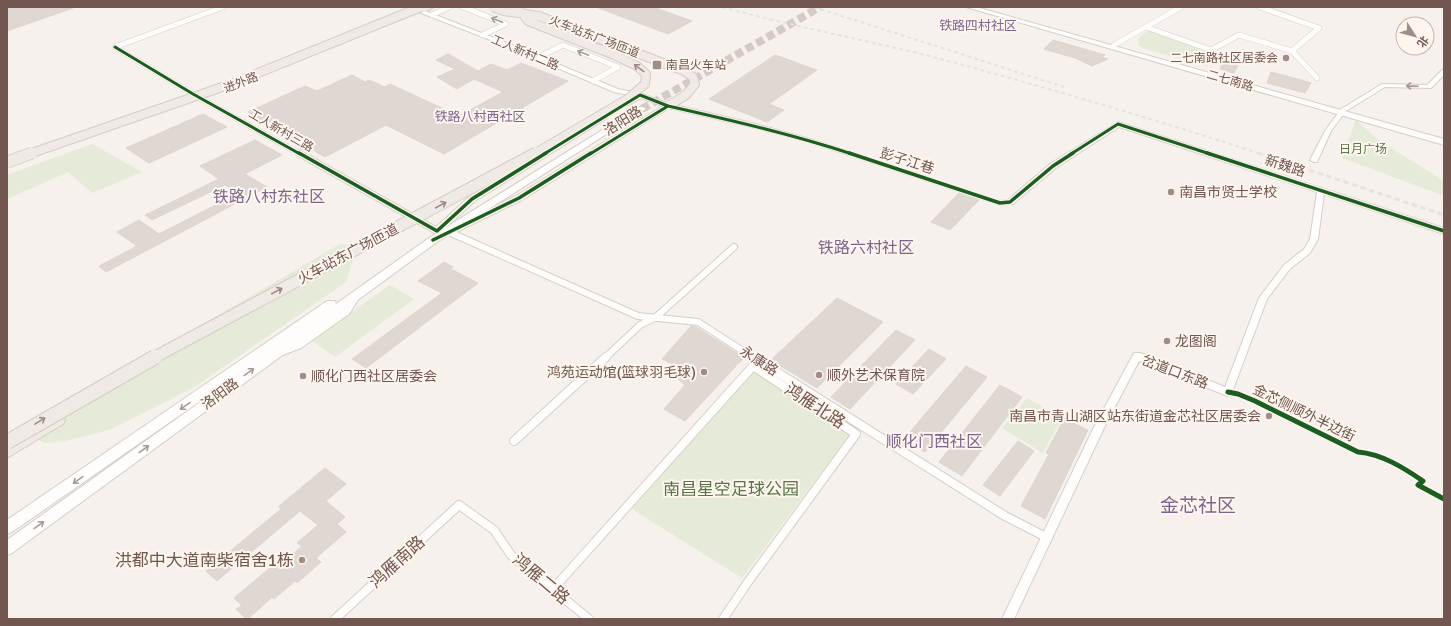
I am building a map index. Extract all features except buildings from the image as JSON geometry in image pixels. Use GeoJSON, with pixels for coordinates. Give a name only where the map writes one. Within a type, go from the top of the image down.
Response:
{"type":"FeatureCollection","features":[{"type":"Feature","properties":{"kind":"highway","name":"火车站东广场匝道"},"geometry":{"type":"LineString","coordinates":[[493,7],[504,11],[519,10],[539,16],[684,71],[693,77],[695,84],[686,95],[668,106]]}},
{"type":"Feature","properties":{"kind":"highway"},"geometry":{"type":"LineString","coordinates":[[7,162],[231,84],[418,8],[431,11]]}},
{"type":"Feature","properties":{"kind":"highway","name":"火车站东广场匝道"},"geometry":{"type":"LineString","coordinates":[[7,442],[77,399],[251,304],[492,178],[629,98],[645,84],[646,74],[637,66],[528,21],[519,10]]}},
{"type":"Feature","properties":{"kind":"highway","name":"火车站东广场匝道"},"geometry":{"type":"LineString","coordinates":[[7,452],[251,304]]}},
{"type":"Feature","properties":{"kind":"main road","name":"二七南路"},"geometry":{"type":"LineString","coordinates":[[969,7],[1343,112],[1444,138]]}},
{"type":"Feature","properties":{"kind":"main road","name":"二七南路"},"geometry":{"type":"LineString","coordinates":[[978,7],[1114,45],[1444,142]]}},
{"type":"Feature","properties":{"kind":"main road","name":"洛阳路"},"geometry":{"type":"LineString","coordinates":[[7,528],[435,235],[639,108]]}},
{"type":"Feature","properties":{"kind":"main road","name":"洛阳路"},"geometry":{"type":"LineString","coordinates":[[7,548],[358,294],[435,235]]}},
{"type":"Feature","properties":{"kind":"street","name":"工人新村三路"},"geometry":{"type":"LineString","coordinates":[[223,7],[115,47],[435,235]]}},
{"type":"Feature","properties":{"kind":"street"},"geometry":{"type":"LineString","coordinates":[[431,11],[449,7]]}},
{"type":"Feature","properties":{"kind":"street"},"geometry":{"type":"LineString","coordinates":[[463,7],[506,24],[482,35]]}},
{"type":"Feature","properties":{"kind":"street"},"geometry":{"type":"LineString","coordinates":[[1114,45],[1181,7]]}},
{"type":"Feature","properties":{"kind":"street"},"geometry":{"type":"LineString","coordinates":[[1260,7],[1319,28],[1292,51]]}},
{"type":"Feature","properties":{"kind":"street","name":"进外路"},"geometry":{"type":"LineString","coordinates":[[7,159],[193,94],[418,8]]}},
{"type":"Feature","properties":{"kind":"street","name":"进外路"},"geometry":{"type":"LineString","coordinates":[[7,166],[241,84],[418,8]]}},
{"type":"Feature","properties":{"kind":"street","name":"工人新村二路"},"geometry":{"type":"LineString","coordinates":[[431,11],[482,35],[616,91],[640,95]]}},
{"type":"Feature","properties":{"kind":"street"},"geometry":{"type":"LineString","coordinates":[[1146,27],[1211,50],[1239,35],[1292,51],[1317,78]]}},
{"type":"Feature","properties":{"kind":"street"},"geometry":{"type":"LineString","coordinates":[[537,58],[562,45],[618,67],[593,81]]}},
{"type":"Feature","properties":{"kind":"street"},"geometry":{"type":"LineString","coordinates":[[1314,160],[1328,131],[1343,112],[1384,85],[1429,86],[1444,71]]}},
{"type":"Feature","properties":{"kind":"street","name":"洛阳路"},"geometry":{"type":"LineString","coordinates":[[435,235],[472,199],[640,95],[668,106]]}},
{"type":"Feature","properties":{"kind":"street","name":"洛阳路"},"geometry":{"type":"LineString","coordinates":[[435,235],[450,232],[519,198],[668,106]]}},
{"type":"Feature","properties":{"kind":"street","name":"彭子江巷"},"geometry":{"type":"LineString","coordinates":[[668,106],[752,125],[808,140],[1000,203],[1010,202],[1053,166],[1118,124]]}},
{"type":"Feature","properties":{"kind":"street","name":"新魏路"},"geometry":{"type":"LineString","coordinates":[[1118,124],[1444,231]]}},
{"type":"Feature","properties":{"kind":"street","name":"岔道口东路"},"geometry":{"type":"LineString","coordinates":[[1008,619],[1048,538],[1099,427],[1137,356],[1228,392],[1263,298],[1287,267],[1307,251],[1314,239],[1321,190]]}},
{"type":"Feature","properties":{"kind":"street","name":"永康路"},"geometry":{"type":"LineString","coordinates":[[450,232],[638,316],[698,322],[1005,516],[1048,538]]}},
{"type":"Feature","properties":{"kind":"street"},"geometry":{"type":"LineString","coordinates":[[514,441],[640,325],[656,317],[734,247]]}},
{"type":"Feature","properties":{"kind":"street","name":"鸿雁北路"},"geometry":{"type":"LineString","coordinates":[[553,589],[753,366],[856,434],[748,582],[723,619]]}},
{"type":"Feature","properties":{"kind":"street","name":"鸿雁二路"},"geometry":{"type":"LineString","coordinates":[[459,505],[494,530],[511,556],[589,619]]}},
{"type":"Feature","properties":{"kind":"street","name":"鸿雁南路"},"geometry":{"type":"LineString","coordinates":[[335,619],[459,505]]}},
{"type":"Feature","properties":{"kind":"green space"},"geometry":{"type":"Polygon","coordinates":[[[1150,30],[1210,52],[1206,54],[1208,67],[1139,46],[1139,38],[1150,30]]]}},
{"type":"Feature","properties":{"kind":"green space","name":"日月广场"},"geometry":{"type":"Polygon","coordinates":[[[1356,120],[1378,140],[1444,181],[1444,196],[1342,158],[1356,120]]]}},
{"type":"Feature","properties":{"kind":"green space"},"geometry":{"type":"Polygon","coordinates":[[[92,144],[142,172],[92,193],[68,172],[7,199],[7,175],[92,144]]]}},
{"type":"Feature","properties":{"kind":"green space"},"geometry":{"type":"Polygon","coordinates":[[[340,244],[357,246],[346,282],[193,388],[109,430],[66,441],[45,443],[21,430],[340,244]]]}},
{"type":"Feature","properties":{"kind":"green space"},"geometry":{"type":"Polygon","coordinates":[[[390,285],[414,299],[335,357],[311,340],[390,285]]]}},
{"type":"Feature","properties":{"kind":"green space","name":"南昌星空足球公园"},"geometry":{"type":"Polygon","coordinates":[[[753,371],[850,434],[742,578],[632,509],[753,371]]]}},
{"type":"Feature","properties":{"kind":"green space"},"geometry":{"type":"Polygon","coordinates":[[[1027,398],[1062,418],[1043,453],[1002,428],[1027,398]]]}},
{"type":"Feature","properties":{"kind":"tunnel"},"geometry":{"type":"LineString","coordinates":[[642,109],[820,7]]}},
{"type":"Feature","properties":{"kind":"railway"},"geometry":{"type":"LineString","coordinates":[[722,7],[945,60],[1104,105],[1261,154]]}},
{"type":"Feature","properties":{"kind":"railway"},"geometry":{"type":"LineString","coordinates":[[814,7],[1064,87]]}},
{"type":"Feature","properties":{"kind":"railway"},"geometry":{"type":"LineString","coordinates":[[1261,154],[1444,215]]}},
{"type":"Feature","properties":{"kind":"cycle path"},"geometry":{"type":"LineString","coordinates":[[115,47],[193,94],[437,231],[472,199],[640,95],[668,106],[519,198],[433,240]]}},
{"type":"Feature","properties":{"kind":"cycle path"},"geometry":{"type":"LineString","coordinates":[[668,106],[752,125],[808,140],[1000,203],[1010,202],[1053,166],[1118,124],[1444,231]]}},
{"type":"Feature","properties":{"kind":"cycle path","name":"金芯侧顺外半边街"},"geometry":{"type":"LineString","coordinates":[[1228,392],[1238,394],[1255,401],[1358,452],[1373,455],[1391,462],[1423,481],[1418,485],[1444,499]]}},
{"type":"Feature","properties":{"kind":"place","name":"二七南路社区居委会"},"geometry":{"type":"Point","coordinates":[1286,58]}},
{"type":"Feature","properties":{"kind":"place","name":"南昌火车站"},"geometry":{"type":"Point","coordinates":[657,65]}},
{"type":"Feature","properties":{"kind":"place","name":"南昌市贤士学校"},"geometry":{"type":"Point","coordinates":[1171,192]}},
{"type":"Feature","properties":{"kind":"place","name":"龙图阁"},"geometry":{"type":"Point","coordinates":[1167,341]}},
{"type":"Feature","properties":{"kind":"place","name":"鸿苑运动馆(篮球羽毛球)"},"geometry":{"type":"Point","coordinates":[704,372]}},
{"type":"Feature","properties":{"kind":"place","name":"顺外艺术保育院"},"geometry":{"type":"Point","coordinates":[819,375]}},
{"type":"Feature","properties":{"kind":"place","name":"顺化门西社区居委会"},"geometry":{"type":"Point","coordinates":[303,376]}},
{"type":"Feature","properties":{"kind":"place","name":"南昌市青山湖区站东街道金芯社区居委会"},"geometry":{"type":"Point","coordinates":[1269,416]}},
{"type":"Feature","properties":{"kind":"place","name":"洪都中大道南柴宿舍1栋"},"geometry":{"type":"Point","coordinates":[302,560]}},
{"type":"Feature","properties":{"kind":"district","name":"铁路四村社区"},"geometry":{"type":"Point","coordinates":[978,26]}},
{"type":"Feature","properties":{"kind":"district","name":"铁路八村西社区"},"geometry":{"type":"Point","coordinates":[480,117]}},
{"type":"Feature","properties":{"kind":"district","name":"铁路八村东社区"},"geometry":{"type":"Point","coordinates":[269,197]}},
{"type":"Feature","properties":{"kind":"district","name":"铁路六村社区"},"geometry":{"type":"Point","coordinates":[866,248]}},
{"type":"Feature","properties":{"kind":"district","name":"顺化门西社区"},"geometry":{"type":"Point","coordinates":[934,442]}},
{"type":"Feature","properties":{"kind":"district","name":"金芯社区"},"geometry":{"type":"Point","coordinates":[1198,506]}}]}
